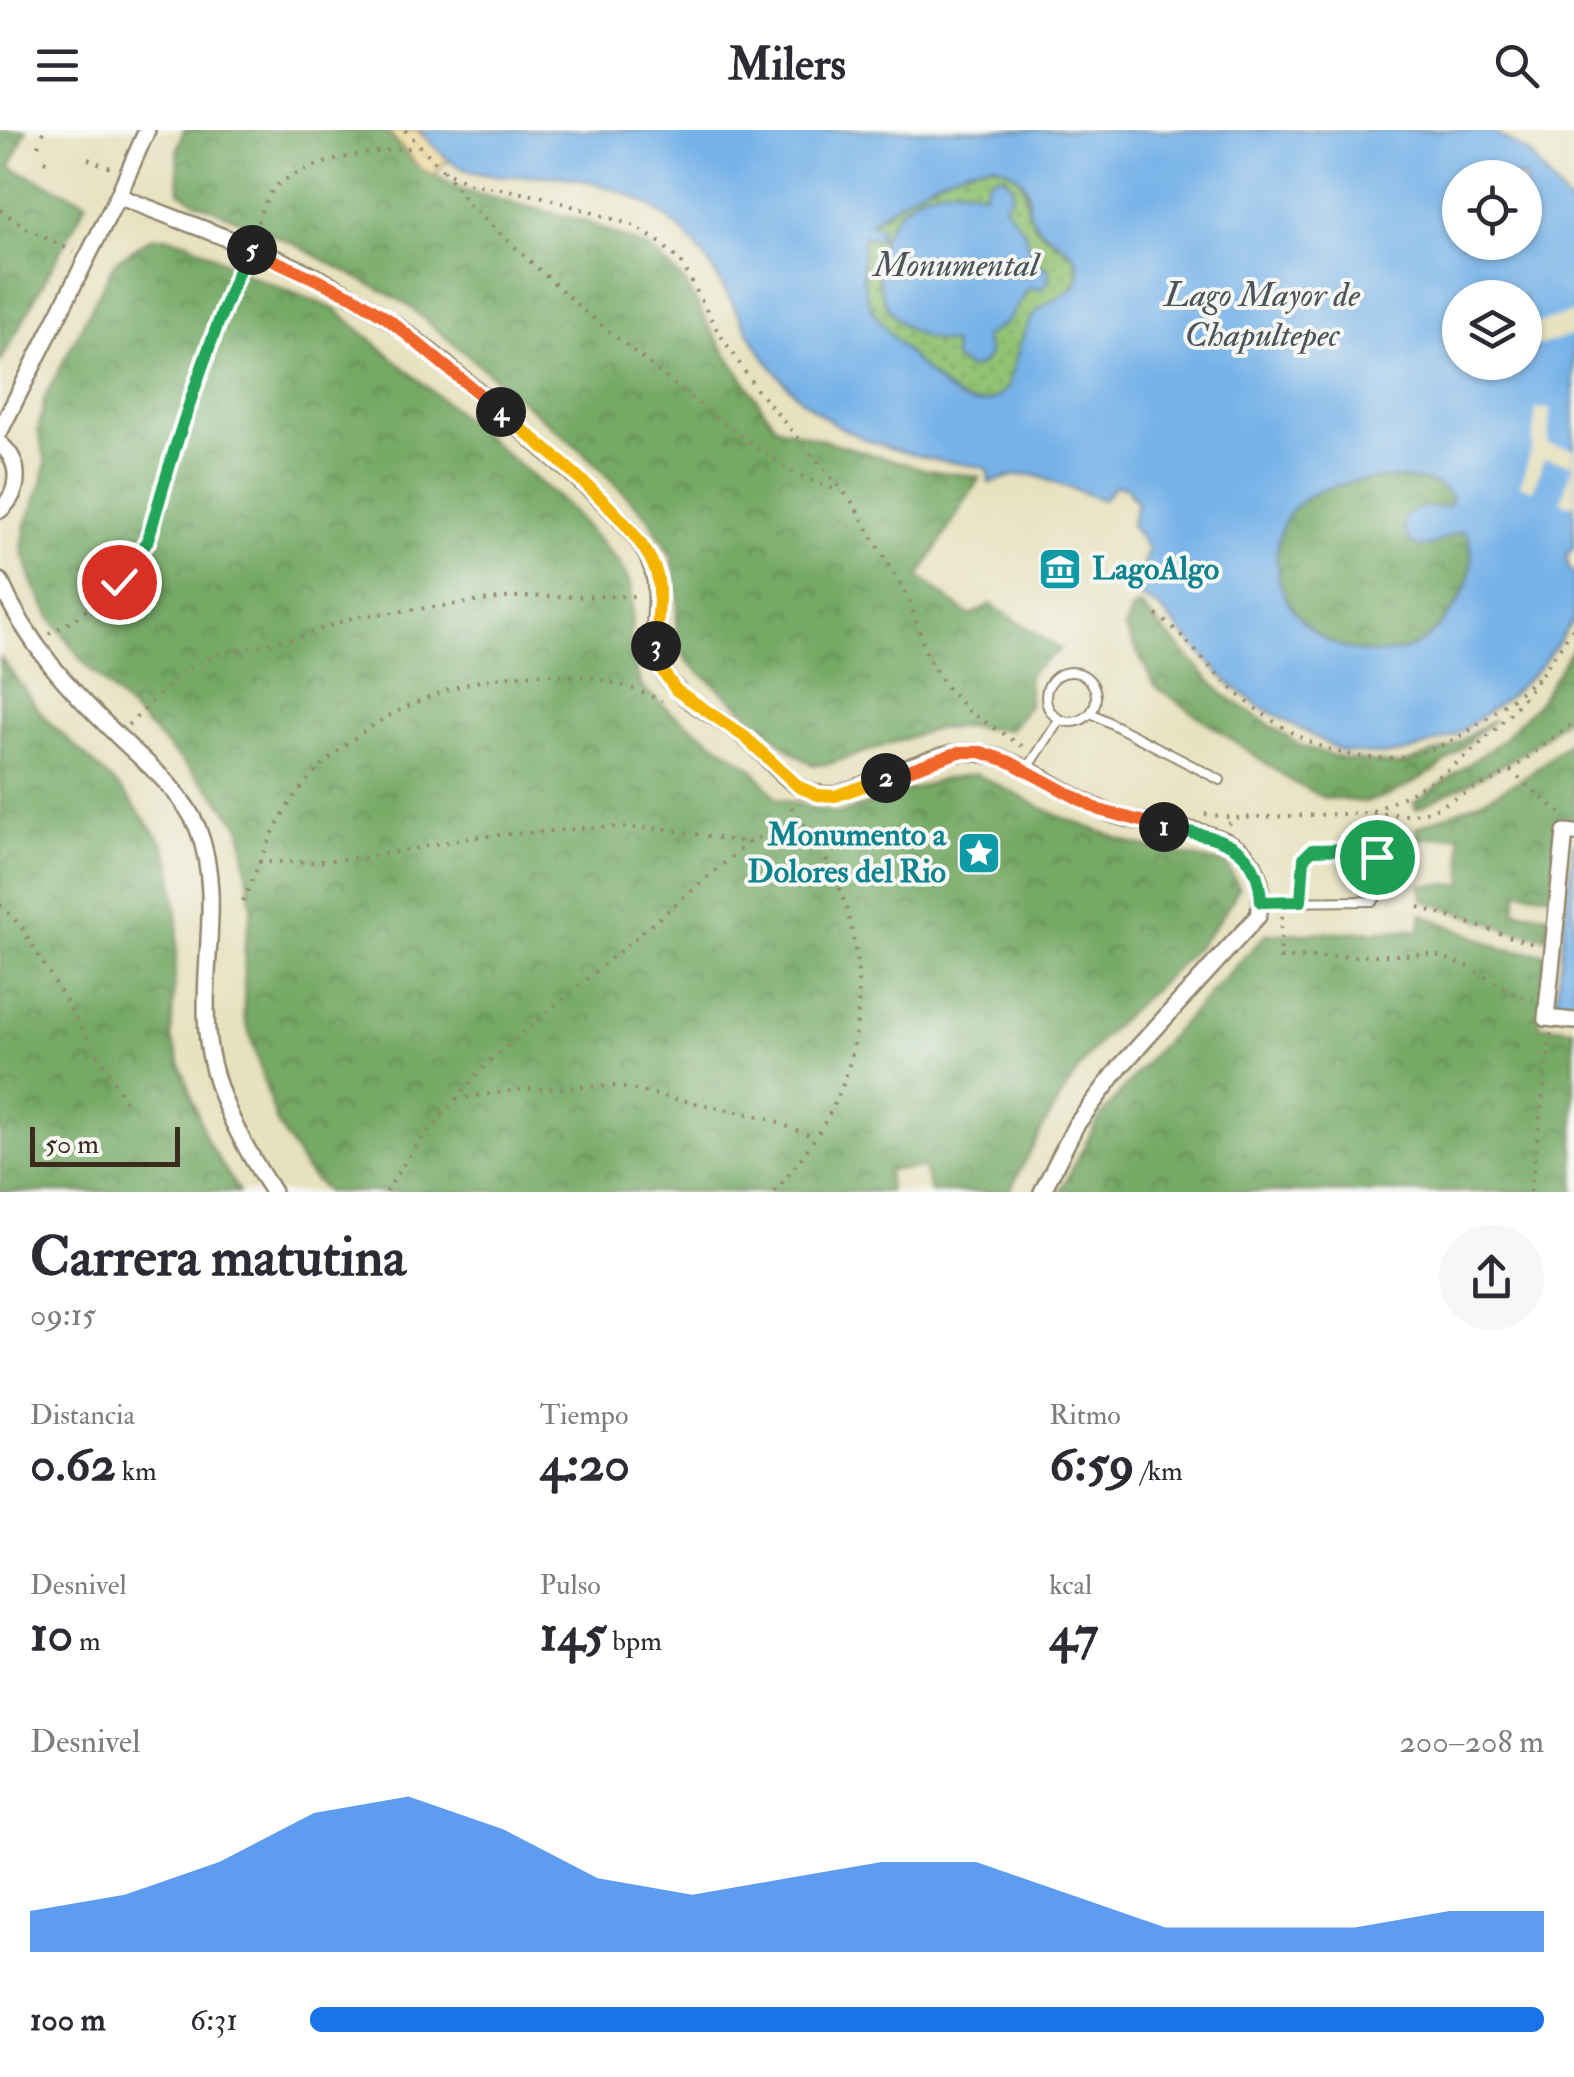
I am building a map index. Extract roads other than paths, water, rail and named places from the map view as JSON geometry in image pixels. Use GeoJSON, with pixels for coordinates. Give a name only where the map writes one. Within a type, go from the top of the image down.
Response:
{"type":"FeatureCollection","features":[{"type":"Feature","properties":{"kind":"street"},"geometry":{"type":"LineString","coordinates":[[0,431],[147,130]]}},
{"type":"Feature","properties":{"kind":"street"},"geometry":{"type":"LineString","coordinates":[[118,196],[248,248],[354,297],[388,319],[512,422],[599,498],[638,540],[656,575],[656,652],[662,670],[676,690],[745,737],[799,787],[818,795],[835,796],[959,752],[981,752],[1099,810],[1213,837],[1242,850],[1255,868],[1261,902],[1258,916],[1097,1096],[1076,1126],[1042,1192]]}},
{"type":"Feature","properties":{"kind":"street"},"geometry":{"type":"LineString","coordinates":[[0,444],[14,462],[17,476],[14,491],[0,510]]}},
{"type":"Feature","properties":{"kind":"street"},"geometry":{"type":"LineString","coordinates":[[0,581],[32,644],[67,686],[165,782],[196,824],[210,865],[207,1033],[224,1100],[244,1147],[273,1192]]}},
{"type":"Feature","properties":{"kind":"street"},"geometry":{"type":"LineString","coordinates":[[1574,833],[1565,832],[1550,1011],[1574,1021]]}},
{"type":"Feature","properties":{"kind":"lane"},"geometry":{"type":"LineString","coordinates":[[1072,672],[1092,686],[1096,701],[1091,713],[1078,722],[1060,720],[1049,707],[1048,688],[1060,674],[1072,672]]}},
{"type":"Feature","properties":{"kind":"lane"},"geometry":{"type":"LineString","coordinates":[[1091,713],[1220,780]]}},
{"type":"Feature","properties":{"kind":"lane"},"geometry":{"type":"LineString","coordinates":[[1026,771],[1060,720]]}},
{"type":"Feature","properties":{"kind":"lane"},"geometry":{"type":"LineString","coordinates":[[1261,902],[1373,901],[1381,893],[1384,876],[1377,857],[1354,849],[1312,850],[1304,858],[1301,901]]}},
{"type":"Feature","properties":{"kind":"water","name":"Lago Mayor de Chapultepec"},"geometry":{"type":"Polygon","coordinates":[[[419,130],[1489,130],[1535,160],[1442,160],[1442,260],[1542,260],[1542,170],[1574,211],[1574,548],[1566,555],[1574,573],[1574,619],[1541,666],[1507,698],[1454,736],[1387,755],[1342,752],[1256,704],[1228,682],[1161,610],[1136,594],[1148,548],[1131,525],[1137,504],[1126,487],[1115,485],[1103,500],[1034,475],[1016,475],[989,483],[988,471],[983,467],[906,453],[842,428],[788,386],[765,357],[706,260],[684,232],[655,209],[590,182],[475,172],[446,157],[419,130]],[[994,164],[960,171],[928,185],[869,223],[881,227],[879,239],[864,236],[865,288],[876,315],[914,360],[968,402],[996,398],[1008,387],[1022,339],[1035,313],[1071,289],[1079,275],[1070,251],[1035,224],[1026,187],[1010,171],[994,164]],[[1393,478],[1319,491],[1288,515],[1279,537],[1277,564],[1282,589],[1294,611],[1312,630],[1357,651],[1383,653],[1416,646],[1450,614],[1470,577],[1471,546],[1463,531],[1422,547],[1416,546],[1405,533],[1404,518],[1414,510],[1447,507],[1452,498],[1426,481],[1393,478]]]}},
{"type":"Feature","properties":{"kind":"water","name":"Monumental"},"geometry":{"type":"Polygon","coordinates":[[[1000,175],[1012,189],[1004,205],[1025,232],[1032,263],[1047,267],[1050,279],[1042,289],[1029,288],[1007,322],[984,337],[989,355],[981,365],[969,369],[954,359],[953,343],[915,333],[891,311],[879,282],[879,251],[891,222],[912,200],[944,188],[984,193],[988,180],[1000,175]]]}},
{"type":"Feature","properties":{"kind":"water"},"geometry":{"type":"Polygon","coordinates":[[[1574,841],[1574,1010],[1555,1008],[1574,841]]]}},
{"type":"Feature","properties":{"kind":"place","name":"LagoAlgo"},"geometry":{"type":"Point","coordinates":[1060,569]}},
{"type":"Feature","properties":{"kind":"place","name":"Monumento a Dolores del Rio"},"geometry":{"type":"Point","coordinates":[979,853]}}]}
